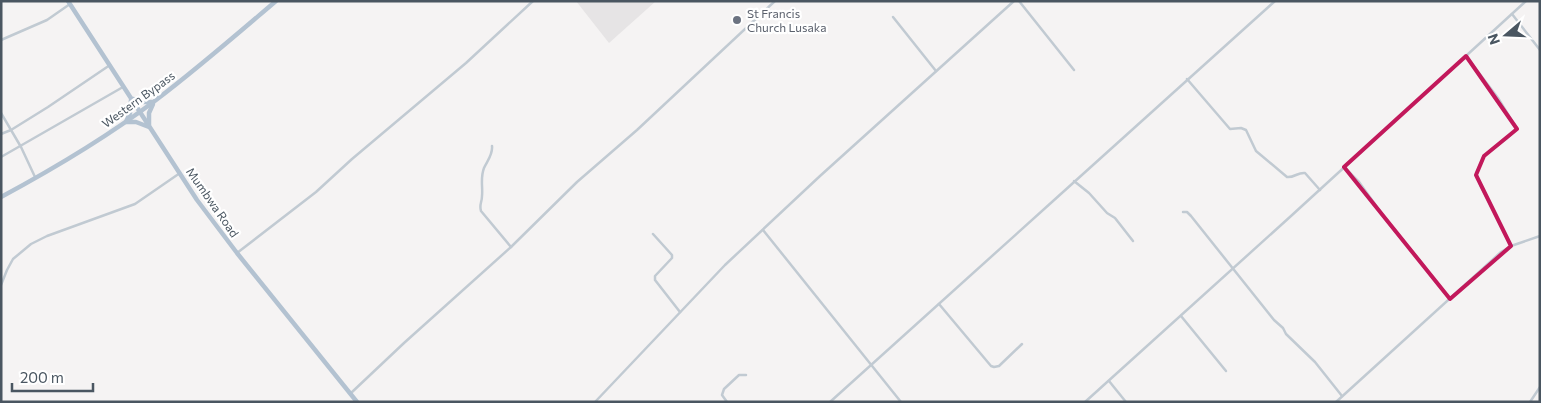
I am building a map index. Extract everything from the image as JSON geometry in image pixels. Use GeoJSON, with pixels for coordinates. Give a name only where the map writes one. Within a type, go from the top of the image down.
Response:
{"type":"FeatureCollection","features":[{"type":"Feature","properties":{"kind":"main road","name":"Western Bypass"},"geometry":{"type":"LineString","coordinates":[[1,197],[78,153],[156,101],[276,1]]}},
{"type":"Feature","properties":{"kind":"main road","name":"Mumbwa Road"},"geometry":{"type":"LineString","coordinates":[[69,3],[197,200],[237,253],[357,402]]}},
{"type":"Feature","properties":{"kind":"main road"},"geometry":{"type":"LineString","coordinates":[[130,98],[142,102],[156,101],[149,113],[150,128],[141,124],[126,122],[130,113],[130,98]]}},
{"type":"Feature","properties":{"kind":"street"},"geometry":{"type":"LineString","coordinates":[[237,253],[316,192],[352,159],[466,63],[533,1]]}},
{"type":"Feature","properties":{"kind":"street"},"geometry":{"type":"LineString","coordinates":[[350,393],[511,247],[577,182],[637,130],[774,1]]}},
{"type":"Feature","properties":{"kind":"street"},"geometry":{"type":"LineString","coordinates":[[595,402],[725,265],[1014,1]]}},
{"type":"Feature","properties":{"kind":"street"},"geometry":{"type":"LineString","coordinates":[[1019,1],[1074,70]]}},
{"type":"Feature","properties":{"kind":"street"},"geometry":{"type":"LineString","coordinates":[[830,402],[1074,180],[1275,1]]}},
{"type":"Feature","properties":{"kind":"street"},"geometry":{"type":"LineString","coordinates":[[1085,402],[1526,1]]}},
{"type":"Feature","properties":{"kind":"street"},"geometry":{"type":"LineString","coordinates":[[1,40],[47,20],[69,3]]}},
{"type":"Feature","properties":{"kind":"street"},"geometry":{"type":"LineString","coordinates":[[1512,14],[1540,50]]}},
{"type":"Feature","properties":{"kind":"street"},"geometry":{"type":"LineString","coordinates":[[893,17],[936,71]]}},
{"type":"Feature","properties":{"kind":"street"},"geometry":{"type":"LineString","coordinates":[[1466,56],[1498,98],[1517,129],[1484,156],[1476,173],[1511,246]]}},
{"type":"Feature","properties":{"kind":"street"},"geometry":{"type":"LineString","coordinates":[[1,134],[11,130],[110,66]]}},
{"type":"Feature","properties":{"kind":"street"},"geometry":{"type":"LineString","coordinates":[[1187,79],[1230,129],[1241,128],[1246,130],[1258,153],[1287,177],[1291,178],[1299,173],[1307,175],[1320,190]]}},
{"type":"Feature","properties":{"kind":"street"},"geometry":{"type":"LineString","coordinates":[[1,158],[123,86]]}},
{"type":"Feature","properties":{"kind":"street"},"geometry":{"type":"LineString","coordinates":[[1,113],[21,147],[35,178]]}},
{"type":"Feature","properties":{"kind":"street"},"geometry":{"type":"LineString","coordinates":[[492,146],[493,150],[482,173],[482,195],[479,206],[480,211],[511,247]]}},
{"type":"Feature","properties":{"kind":"street"},"geometry":{"type":"LineString","coordinates":[[1344,168],[1359,182],[1390,225],[1450,299]]}},
{"type":"Feature","properties":{"kind":"street"},"geometry":{"type":"LineString","coordinates":[[1,285],[13,259],[31,244],[47,236],[135,204],[180,173]]}},
{"type":"Feature","properties":{"kind":"street"},"geometry":{"type":"LineString","coordinates":[[1074,180],[1107,213],[1115,218],[1133,241]]}},
{"type":"Feature","properties":{"kind":"street"},"geometry":{"type":"LineString","coordinates":[[1183,212],[1187,212],[1191,216],[1274,320],[1313,360],[1342,396]]}},
{"type":"Feature","properties":{"kind":"street"},"geometry":{"type":"LineString","coordinates":[[763,230],[901,402]]}},
{"type":"Feature","properties":{"kind":"street"},"geometry":{"type":"LineString","coordinates":[[653,234],[672,255],[672,258],[655,276],[655,280],[680,312]]}},
{"type":"Feature","properties":{"kind":"street"},"geometry":{"type":"LineString","coordinates":[[1336,402],[1501,252],[1511,246],[1540,236]]}},
{"type":"Feature","properties":{"kind":"street"},"geometry":{"type":"LineString","coordinates":[[939,304],[991,366],[999,366],[1022,344]]}},
{"type":"Feature","properties":{"kind":"street"},"geometry":{"type":"LineString","coordinates":[[1181,316],[1226,371]]}},
{"type":"Feature","properties":{"kind":"street"},"geometry":{"type":"LineString","coordinates":[[727,402],[722,395],[722,391],[739,375],[746,375]]}},
{"type":"Feature","properties":{"kind":"street"},"geometry":{"type":"LineString","coordinates":[[1109,380],[1126,402]]}},
{"type":"Feature","properties":{"kind":"street"},"geometry":{"type":"LineString","coordinates":[[1530,402],[1540,387]]}},
{"type":"Feature","properties":{"kind":"highlighted area"},"geometry":{"type":"Polygon","coordinates":[[[1466,56],[1517,129],[1484,156],[1476,175],[1511,246],[1450,299],[1344,167],[1466,56]]]}},
{"type":"Feature","properties":{"kind":"shaded area"},"geometry":{"type":"Polygon","coordinates":[[[576,1],[656,1],[609,43],[576,1]]]}},
{"type":"Feature","properties":{"kind":"place","name":"St Francis Church Lusaka"},"geometry":{"type":"Point","coordinates":[737,20]}}]}
